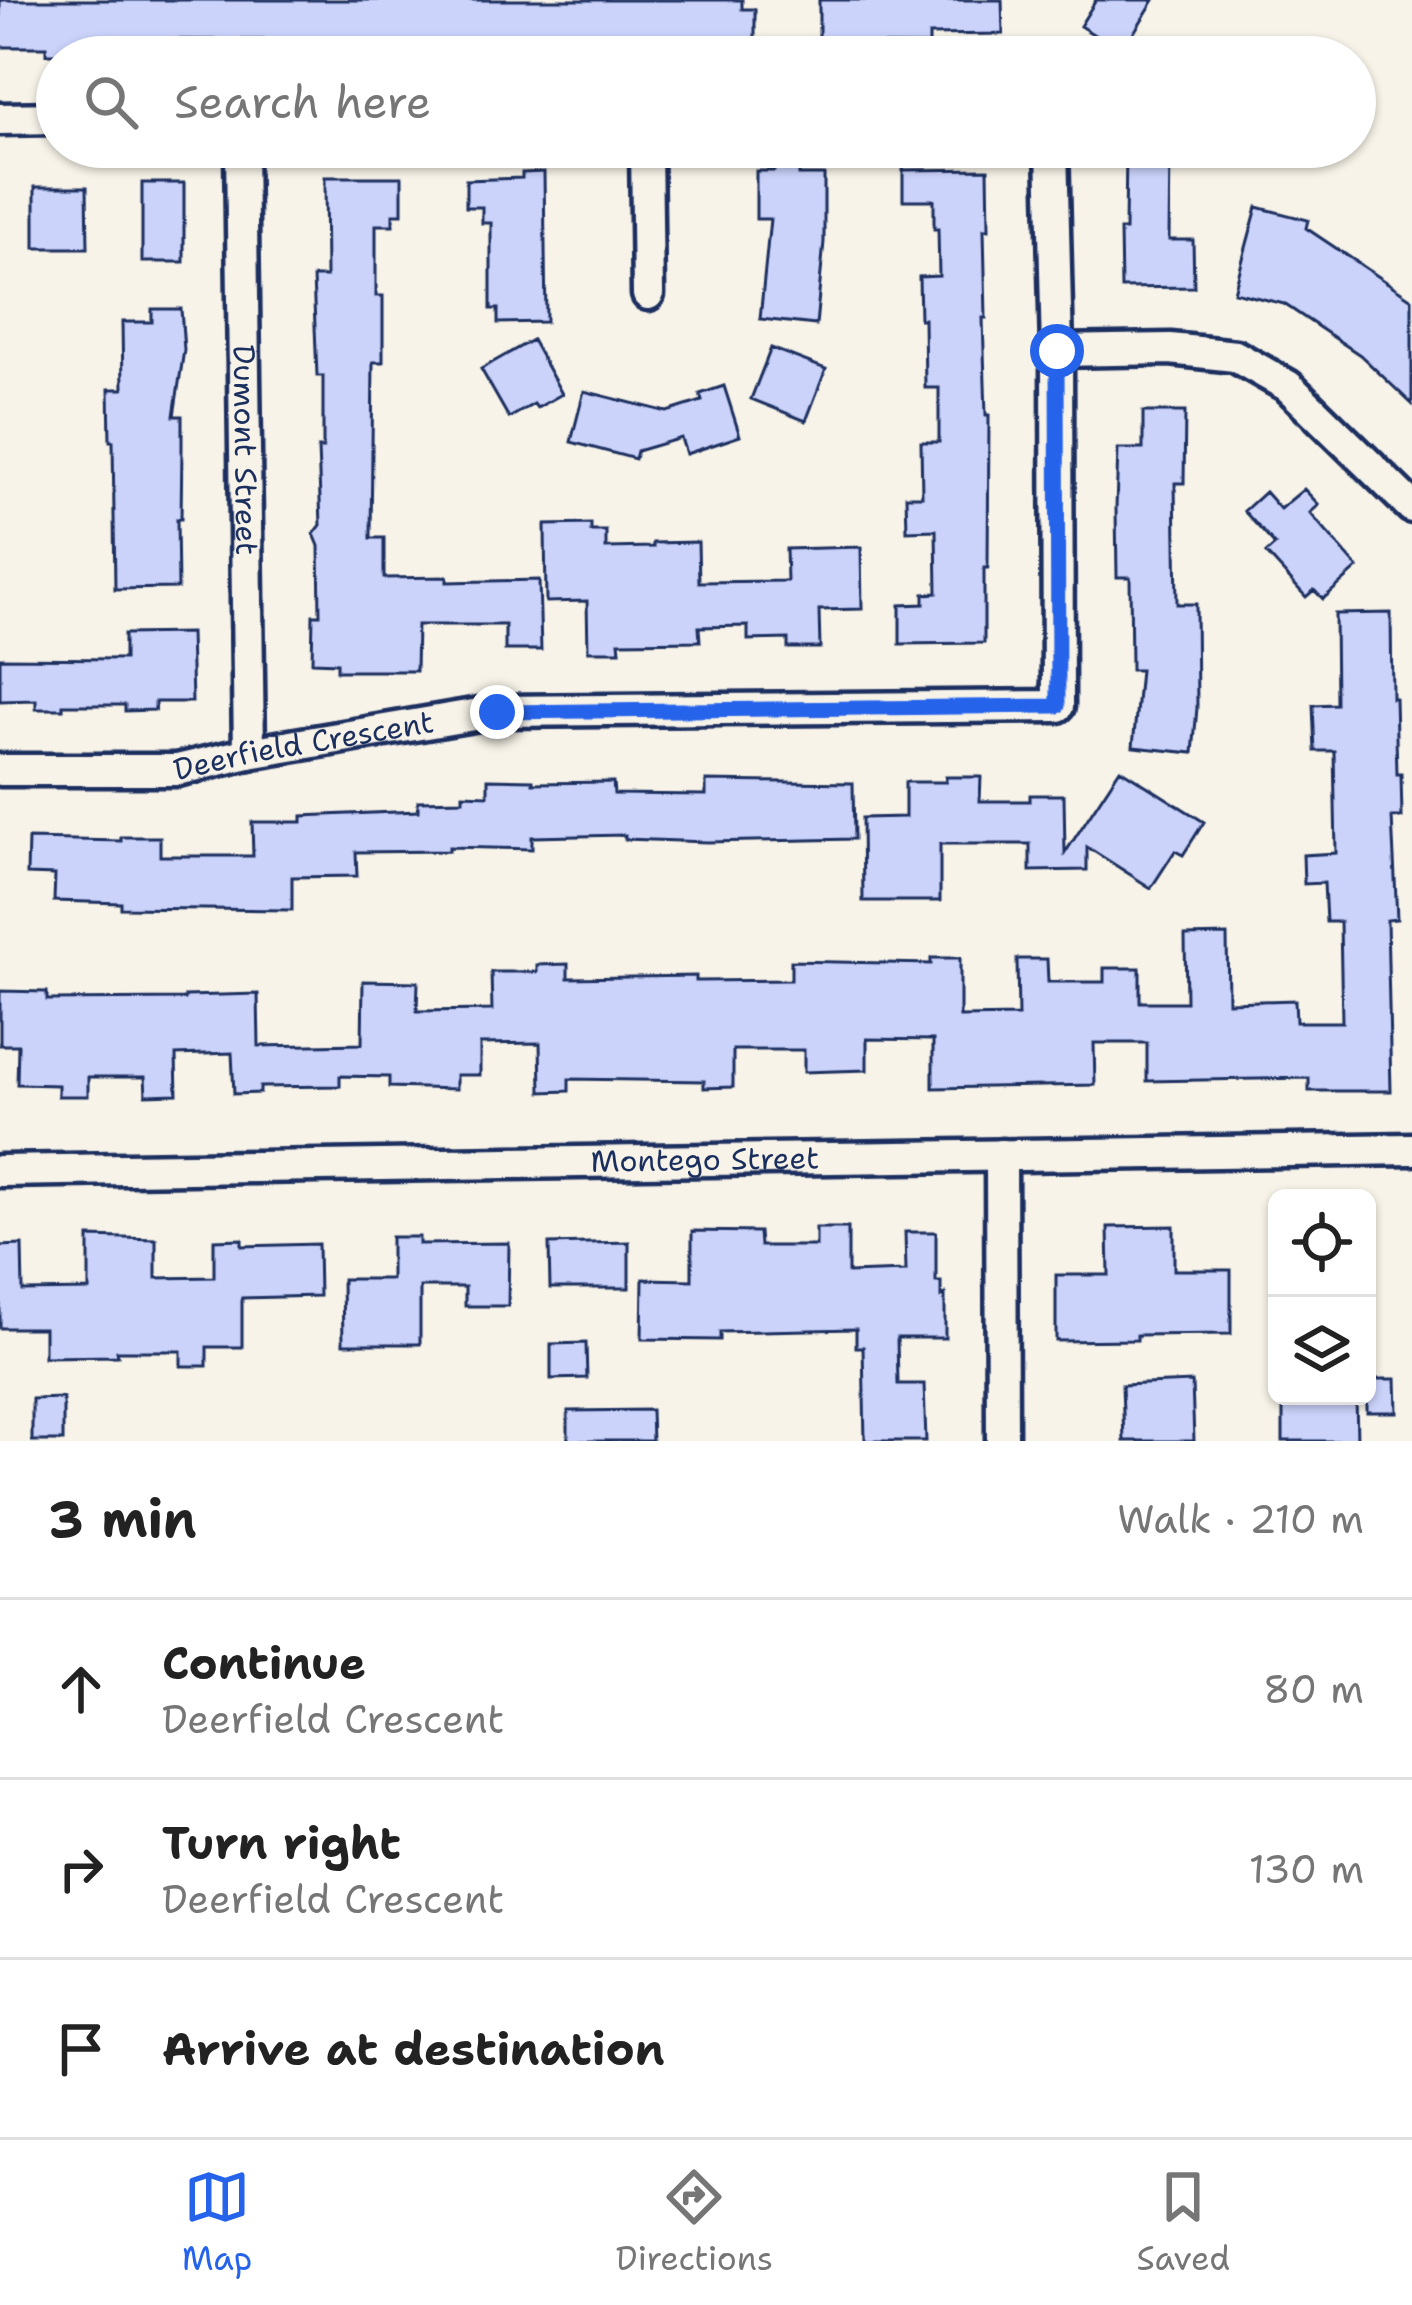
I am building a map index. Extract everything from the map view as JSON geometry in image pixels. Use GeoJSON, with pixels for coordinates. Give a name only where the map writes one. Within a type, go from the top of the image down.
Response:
{"type":"FeatureCollection","features":[{"type":"Feature","properties":{"kind":"street"},"geometry":{"type":"LineString","coordinates":[[0,119],[36,118]]}},
{"type":"Feature","properties":{"kind":"street","name":"Dumont Street"},"geometry":{"type":"LineString","coordinates":[[241,168],[249,753]]}},
{"type":"Feature","properties":{"kind":"street"},"geometry":{"type":"LineString","coordinates":[[646,168],[648,294]]}},
{"type":"Feature","properties":{"kind":"street","name":"Deerfield Crescent"},"geometry":{"type":"LineString","coordinates":[[0,770],[177,770],[249,753],[497,712],[1058,706],[1053,168]]}},
{"type":"Feature","properties":{"kind":"street"},"geometry":{"type":"LineString","coordinates":[[1057,351],[1170,349],[1235,356],[1288,386],[1412,507]]}},
{"type":"Feature","properties":{"kind":"street","name":"Montego Street"},"geometry":{"type":"LineString","coordinates":[[0,1171],[1412,1149]]}},
{"type":"Feature","properties":{"kind":"street"},"geometry":{"type":"LineString","coordinates":[[1001,1155],[1002,1441]]}},
{"type":"Feature","properties":{"kind":"building"},"geometry":{"type":"Polygon","coordinates":[[[0,0],[742,0],[742,9],[755,9],[755,36],[36,36],[36,47],[0,47],[0,0]]]}},
{"type":"Feature","properties":{"kind":"building"},"geometry":{"type":"Polygon","coordinates":[[[819,0],[1002,0],[1003,34],[819,36],[819,0]]]}},
{"type":"Feature","properties":{"kind":"building"},"geometry":{"type":"Polygon","coordinates":[[[1096,0],[1154,0],[1132,36],[1096,36],[1080,26],[1096,0]]]}},
{"type":"Feature","properties":{"kind":"building"},"geometry":{"type":"Polygon","coordinates":[[[799,168],[799,175],[824,175],[816,325],[760,319],[770,219],[756,219],[756,171],[799,168]]]}},
{"type":"Feature","properties":{"kind":"building"},"geometry":{"type":"Polygon","coordinates":[[[1126,168],[1170,168],[1169,240],[1193,240],[1194,287],[1121,288],[1120,230],[1125,230],[1126,168]]]}},
{"type":"Feature","properties":{"kind":"building"},"geometry":{"type":"Polygon","coordinates":[[[988,169],[983,318],[989,415],[984,643],[900,644],[900,605],[924,604],[924,594],[937,593],[936,530],[907,531],[906,496],[922,496],[921,442],[939,442],[939,388],[925,388],[919,277],[939,276],[938,229],[934,229],[934,200],[903,200],[903,170],[988,169]]]}},
{"type":"Feature","properties":{"kind":"building"},"geometry":{"type":"Polygon","coordinates":[[[544,172],[546,322],[498,323],[498,309],[491,309],[491,223],[482,223],[482,207],[466,207],[466,180],[522,178],[522,173],[544,172]]]}},
{"type":"Feature","properties":{"kind":"building"},"geometry":{"type":"Polygon","coordinates":[[[325,177],[402,177],[402,214],[393,214],[393,225],[376,225],[376,296],[383,296],[383,362],[373,362],[371,538],[384,538],[384,578],[539,580],[541,650],[505,650],[505,625],[417,625],[416,671],[337,671],[337,663],[312,662],[313,615],[320,615],[319,546],[314,534],[321,525],[318,448],[323,448],[323,376],[317,376],[313,277],[326,277],[325,177]]]}},
{"type":"Feature","properties":{"kind":"building"},"geometry":{"type":"Polygon","coordinates":[[[142,183],[184,183],[184,262],[142,262],[142,183]]]}},
{"type":"Feature","properties":{"kind":"building"},"geometry":{"type":"Polygon","coordinates":[[[35,187],[87,187],[88,248],[35,248],[35,187]]]}},
{"type":"Feature","properties":{"kind":"building"},"geometry":{"type":"Polygon","coordinates":[[[1257,207],[1308,220],[1306,228],[1412,299],[1412,404],[1360,355],[1284,304],[1234,292],[1257,207]]]}},
{"type":"Feature","properties":{"kind":"building"},"geometry":{"type":"Polygon","coordinates":[[[152,309],[181,309],[184,350],[174,416],[182,416],[178,588],[115,589],[109,389],[123,389],[122,322],[152,322],[152,309]]]}},
{"type":"Feature","properties":{"kind":"building"},"geometry":{"type":"Polygon","coordinates":[[[532,340],[562,394],[509,418],[481,369],[532,340]]]}},
{"type":"Feature","properties":{"kind":"building"},"geometry":{"type":"Polygon","coordinates":[[[771,348],[826,369],[806,421],[751,399],[771,348]]]}},
{"type":"Feature","properties":{"kind":"building"},"geometry":{"type":"Polygon","coordinates":[[[724,386],[740,436],[686,454],[681,438],[637,451],[635,459],[571,442],[584,391],[667,412],[702,401],[700,394],[724,386]]]}},
{"type":"Feature","properties":{"kind":"building"},"geometry":{"type":"Polygon","coordinates":[[[1143,412],[1185,412],[1184,483],[1175,483],[1177,604],[1196,604],[1193,753],[1133,747],[1140,670],[1131,670],[1130,577],[1117,577],[1116,508],[1118,449],[1143,449],[1143,412]]]}},
{"type":"Feature","properties":{"kind":"building"},"geometry":{"type":"Polygon","coordinates":[[[1304,489],[1319,505],[1310,513],[1358,568],[1323,599],[1314,590],[1306,597],[1266,553],[1275,545],[1244,511],[1265,492],[1280,509],[1304,489]]]}},
{"type":"Feature","properties":{"kind":"building"},"geometry":{"type":"Polygon","coordinates":[[[591,524],[591,531],[606,531],[606,548],[698,542],[699,582],[787,581],[786,549],[861,547],[862,609],[819,610],[820,648],[788,648],[788,639],[748,640],[748,626],[699,627],[700,641],[619,642],[620,651],[588,651],[587,601],[546,602],[545,525],[591,524]]]}},
{"type":"Feature","properties":{"kind":"building"},"geometry":{"type":"Polygon","coordinates":[[[1391,613],[1402,817],[1392,817],[1397,919],[1387,920],[1391,1091],[1309,1091],[1309,1078],[1147,1081],[1147,1043],[1094,1043],[1095,1085],[933,1088],[933,1040],[867,1039],[867,1070],[804,1072],[804,1050],[733,1050],[733,1087],[704,1088],[704,1081],[569,1079],[569,1091],[541,1092],[540,1043],[480,1044],[480,1075],[456,1075],[456,1089],[389,1087],[389,1077],[340,1076],[340,1086],[260,1087],[260,1093],[234,1094],[232,1053],[176,1055],[177,1094],[146,1095],[145,1077],[88,1077],[88,1096],[58,1096],[58,1085],[17,1084],[18,1045],[0,1045],[0,991],[47,992],[47,1000],[258,994],[259,1046],[362,1044],[363,981],[418,982],[417,1011],[492,1010],[491,972],[537,972],[537,965],[568,964],[568,978],[791,980],[791,961],[931,964],[931,958],[960,958],[960,1017],[1018,1016],[1017,959],[1047,959],[1048,982],[1104,982],[1104,968],[1140,968],[1140,1002],[1186,1002],[1185,936],[1227,935],[1228,1002],[1295,1000],[1296,1022],[1342,1022],[1340,922],[1326,922],[1324,883],[1304,884],[1303,855],[1336,853],[1334,751],[1315,751],[1313,705],[1336,704],[1335,614],[1391,613]]]}},
{"type":"Feature","properties":{"kind":"building"},"geometry":{"type":"Polygon","coordinates":[[[190,633],[192,702],[155,702],[155,710],[125,711],[125,705],[36,709],[36,700],[0,701],[0,658],[124,659],[124,634],[190,633]]]}},
{"type":"Feature","properties":{"kind":"building"},"geometry":{"type":"Polygon","coordinates":[[[1120,769],[1204,822],[1183,855],[1175,851],[1151,888],[1087,847],[1087,870],[1030,871],[1030,844],[940,844],[940,901],[863,901],[862,818],[905,817],[905,782],[981,777],[980,801],[1064,795],[1065,853],[1120,769]]]}},
{"type":"Feature","properties":{"kind":"building"},"geometry":{"type":"Polygon","coordinates":[[[488,779],[613,782],[614,794],[706,795],[706,781],[853,783],[854,839],[707,842],[625,839],[625,835],[532,837],[532,849],[356,852],[357,876],[292,877],[292,910],[121,908],[121,903],[54,901],[55,875],[27,874],[28,839],[160,837],[160,856],[253,856],[252,822],[418,811],[418,801],[488,795],[488,779]]]}},
{"type":"Feature","properties":{"kind":"building"},"geometry":{"type":"Polygon","coordinates":[[[1174,1226],[1174,1270],[1231,1270],[1231,1334],[1056,1341],[1056,1275],[1109,1275],[1108,1227],[1174,1226]]]}},
{"type":"Feature","properties":{"kind":"building"},"geometry":{"type":"Polygon","coordinates":[[[816,1228],[848,1228],[848,1273],[906,1271],[905,1232],[936,1232],[936,1282],[941,1282],[941,1297],[945,1294],[945,1338],[897,1338],[898,1384],[924,1384],[926,1441],[865,1441],[863,1347],[856,1347],[856,1329],[720,1332],[720,1340],[642,1339],[643,1279],[692,1280],[692,1231],[759,1232],[760,1246],[816,1246],[816,1228]]]}},
{"type":"Feature","properties":{"kind":"building"},"geometry":{"type":"Polygon","coordinates":[[[89,1237],[156,1239],[156,1278],[214,1277],[214,1240],[242,1239],[242,1246],[318,1244],[319,1296],[242,1298],[242,1347],[207,1347],[207,1366],[181,1366],[181,1351],[44,1357],[44,1328],[0,1328],[0,1246],[22,1245],[23,1291],[89,1290],[89,1237]]]}},
{"type":"Feature","properties":{"kind":"building"},"geometry":{"type":"Polygon","coordinates":[[[391,1237],[419,1237],[419,1244],[509,1243],[508,1306],[465,1306],[465,1287],[420,1287],[420,1344],[343,1344],[342,1279],[391,1279],[391,1237]]]}},
{"type":"Feature","properties":{"kind":"building"},"geometry":{"type":"Polygon","coordinates":[[[629,1242],[629,1288],[550,1288],[549,1244],[629,1242]]]}},
{"type":"Feature","properties":{"kind":"building"},"geometry":{"type":"Polygon","coordinates":[[[586,1343],[587,1378],[551,1379],[551,1344],[586,1343]]]}},
{"type":"Feature","properties":{"kind":"building"},"geometry":{"type":"Polygon","coordinates":[[[1376,1379],[1396,1379],[1397,1412],[1367,1412],[1367,1405],[1376,1405],[1376,1379]]]}},
{"type":"Feature","properties":{"kind":"building"},"geometry":{"type":"Polygon","coordinates":[[[1192,1382],[1194,1441],[1124,1441],[1122,1385],[1192,1382]]]}},
{"type":"Feature","properties":{"kind":"building"},"geometry":{"type":"Polygon","coordinates":[[[63,1398],[63,1441],[32,1441],[32,1399],[63,1398]]]}},
{"type":"Feature","properties":{"kind":"building"},"geometry":{"type":"Polygon","coordinates":[[[1283,1405],[1356,1405],[1357,1441],[1283,1441],[1283,1405]]]}},
{"type":"Feature","properties":{"kind":"building"},"geometry":{"type":"Polygon","coordinates":[[[651,1410],[652,1441],[568,1441],[568,1411],[651,1410]]]}},
{"type":"Feature","properties":{"kind":"route"},"geometry":{"type":"LineString","coordinates":[[497,712],[1058,706],[1057,351]]}}]}
